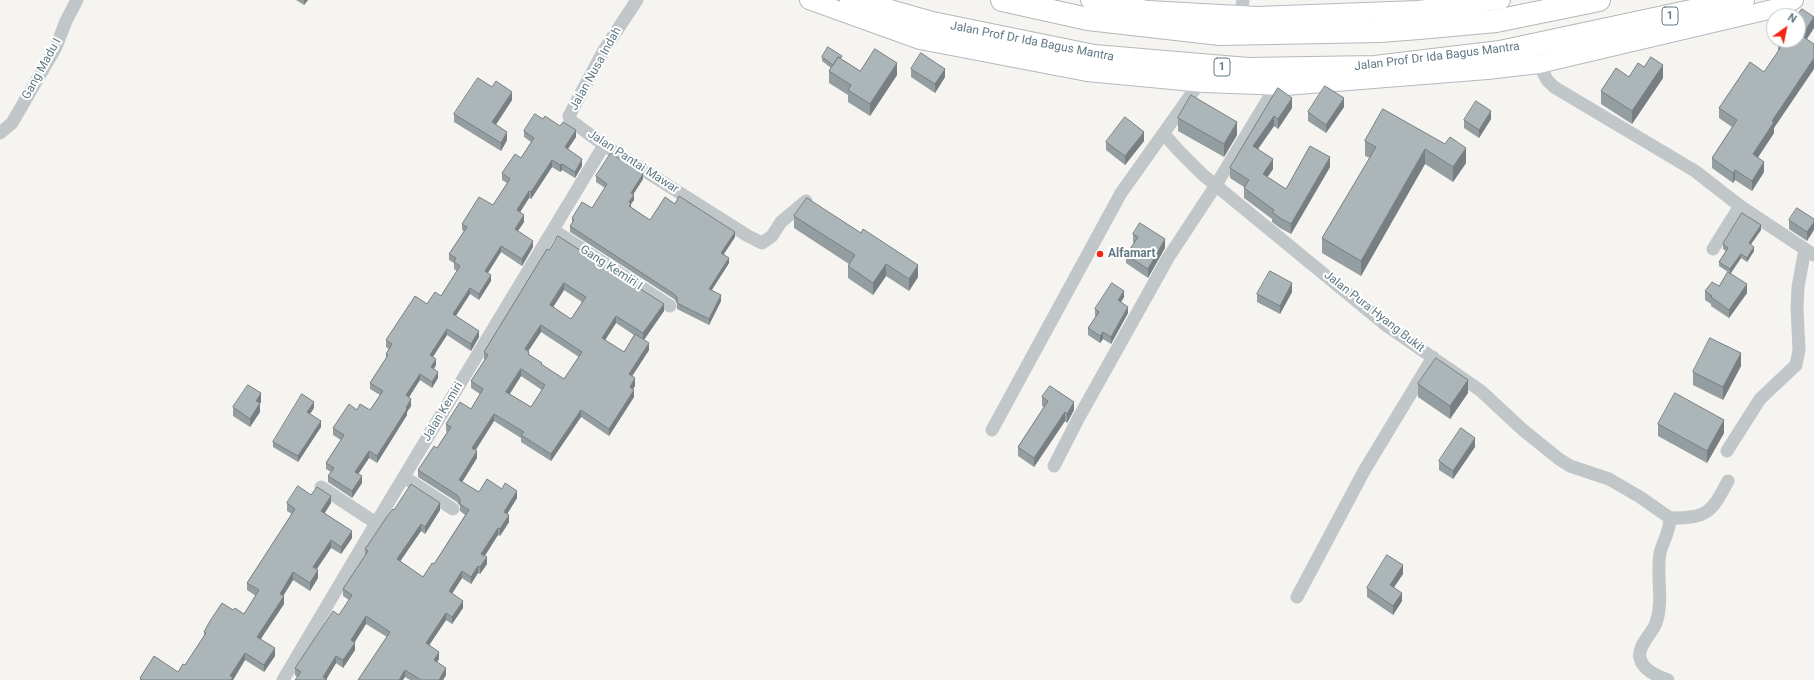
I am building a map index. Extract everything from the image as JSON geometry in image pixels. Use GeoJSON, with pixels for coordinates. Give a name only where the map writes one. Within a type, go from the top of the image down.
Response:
{"type":"FeatureCollection","features":[{"type":"Feature","properties":{"kind":"highway","name":"Jalan Prof Dr Ida Bagus Mantra"},"geometry":{"type":"LineString","coordinates":[[851,0],[932,23],[1094,56],[1248,69],[1375,67],[1500,52],[1596,31]]}},
{"type":"Feature","properties":{"kind":"highway"},"geometry":{"type":"LineString","coordinates":[[1002,0],[1088,19],[1220,34],[1241,16],[1379,31],[1496,21],[1593,1],[1596,31]]}},
{"type":"Feature","properties":{"kind":"highway","name":"1"},"geometry":{"type":"LineString","coordinates":[[1596,31],[1743,0]]}},
{"type":"Feature","properties":{"kind":"street","name":"Gang Madu I"},"geometry":{"type":"LineString","coordinates":[[0,133],[12,123],[41,73],[56,47],[66,21],[77,0]]}},
{"type":"Feature","properties":{"kind":"street","name":"Jalan Nusa Indah"},"geometry":{"type":"LineString","coordinates":[[569,118],[604,50],[637,0]]}},
{"type":"Feature","properties":{"kind":"street"},"geometry":{"type":"LineString","coordinates":[[808,0],[920,40],[1087,72],[1200,82],[1276,86],[1345,83],[1539,64],[1776,8],[1794,0]]}},
{"type":"Feature","properties":{"kind":"street"},"geometry":{"type":"LineString","coordinates":[[1090,0],[1148,10],[1241,16],[1378,6],[1418,10],[1500,0]]}},
{"type":"Feature","properties":{"kind":"street"},"geometry":{"type":"LineString","coordinates":[[1539,64],[1547,80],[1554,87],[1695,171],[1740,206],[1810,252],[1798,287],[1797,308],[1799,350],[1796,365],[1760,399],[1727,451]]}},
{"type":"Feature","properties":{"kind":"street"},"geometry":{"type":"LineString","coordinates":[[992,430],[1121,193],[1200,82]]}},
{"type":"Feature","properties":{"kind":"street"},"geometry":{"type":"LineString","coordinates":[[1054,466],[1151,286],[1216,185],[1276,86]]}},
{"type":"Feature","properties":{"kind":"street","name":"Jalan Pantai Mawar"},"geometry":{"type":"LineString","coordinates":[[569,118],[604,145],[748,236],[762,243],[772,236],[781,222],[806,201]]}},
{"type":"Feature","properties":{"kind":"street","name":"Jalan Pura Hyang Bukit"},"geometry":{"type":"LineString","coordinates":[[1164,134],[1178,150],[1216,185],[1388,326],[1481,391],[1523,430],[1559,459],[1570,466],[1609,479],[1640,497],[1670,518]]}},
{"type":"Feature","properties":{"kind":"street","name":"Jalan Kemiri"},"geometry":{"type":"LineString","coordinates":[[284,680],[376,523],[604,145]]}},
{"type":"Feature","properties":{"kind":"street"},"geometry":{"type":"LineString","coordinates":[[1713,249],[1740,206]]}},
{"type":"Feature","properties":{"kind":"street","name":"Gang Kemiri I"},"geometry":{"type":"LineString","coordinates":[[552,230],[670,306]]}},
{"type":"Feature","properties":{"kind":"street"},"geometry":{"type":"LineString","coordinates":[[1296,598],[1364,471],[1433,357]]}},
{"type":"Feature","properties":{"kind":"street"},"geometry":{"type":"LineString","coordinates":[[404,477],[453,509]]}},
{"type":"Feature","properties":{"kind":"street"},"geometry":{"type":"LineString","coordinates":[[1668,680],[1649,671],[1643,665],[1640,657],[1641,650],[1656,622],[1660,594],[1658,567],[1661,551],[1670,526],[1670,518],[1698,517],[1706,514],[1714,506],[1728,481]]}},
{"type":"Feature","properties":{"kind":"street"},"geometry":{"type":"LineString","coordinates":[[321,487],[376,523]]}},
{"type":"Feature","properties":{"kind":"building"},"geometry":{"type":"Polygon","coordinates":[[[1806,12],[1814,17],[1806,30],[1806,12]]]}},
{"type":"Feature","properties":{"kind":"building"},"geometry":{"type":"Polygon","coordinates":[[[1806,39],[1814,44],[1814,58],[1772,121],[1774,122],[1753,154],[1764,162],[1752,181],[1735,170],[1733,173],[1712,158],[1737,120],[1719,108],[1750,62],[1764,72],[1780,48],[1806,48],[1806,39]]]}},
{"type":"Feature","properties":{"kind":"building"},"geometry":{"type":"Polygon","coordinates":[[[828,47],[842,56],[841,58],[838,57],[833,65],[822,57],[828,47]]]}},
{"type":"Feature","properties":{"kind":"building"},"geometry":{"type":"Polygon","coordinates":[[[875,49],[897,63],[870,104],[848,90],[851,85],[829,71],[838,57],[860,71],[875,49]]]}},
{"type":"Feature","properties":{"kind":"building"},"geometry":{"type":"Polygon","coordinates":[[[921,53],[945,69],[935,84],[911,69],[921,53]]]}},
{"type":"Feature","properties":{"kind":"building"},"geometry":{"type":"Polygon","coordinates":[[[1651,57],[1663,65],[1632,111],[1601,91],[1616,68],[1629,77],[1638,63],[1644,67],[1651,57]]]}},
{"type":"Feature","properties":{"kind":"building"},"geometry":{"type":"Polygon","coordinates":[[[478,78],[492,87],[496,81],[512,92],[492,122],[507,132],[501,143],[454,114],[478,78]]]}},
{"type":"Feature","properties":{"kind":"building"},"geometry":{"type":"Polygon","coordinates":[[[1325,86],[1344,98],[1326,125],[1308,112],[1325,86]]]}},
{"type":"Feature","properties":{"kind":"building"},"geometry":{"type":"Polygon","coordinates":[[[1278,88],[1292,98],[1278,119],[1274,116],[1253,146],[1273,159],[1263,174],[1286,189],[1310,146],[1330,157],[1291,224],[1272,212],[1274,210],[1244,188],[1249,180],[1230,168],[1278,88]]]}},
{"type":"Feature","properties":{"kind":"building"},"geometry":{"type":"Polygon","coordinates":[[[1191,95],[1237,122],[1224,144],[1178,118],[1191,95]]]}},
{"type":"Feature","properties":{"kind":"building"},"geometry":{"type":"Polygon","coordinates":[[[1476,101],[1491,111],[1479,130],[1464,120],[1476,101]]]}},
{"type":"Feature","properties":{"kind":"building"},"geometry":{"type":"Polygon","coordinates":[[[1383,109],[1445,144],[1450,137],[1466,148],[1453,167],[1425,149],[1361,261],[1322,238],[1376,147],[1365,141],[1383,109]]]}},
{"type":"Feature","properties":{"kind":"building"},"geometry":{"type":"Polygon","coordinates":[[[535,114],[543,119],[545,116],[560,126],[563,122],[576,130],[565,147],[582,159],[575,172],[552,160],[531,192],[529,191],[517,210],[524,215],[515,229],[533,241],[522,259],[501,246],[485,271],[491,275],[479,294],[470,288],[453,314],[479,331],[471,344],[447,329],[430,355],[436,359],[431,367],[438,372],[432,382],[420,374],[406,395],[411,399],[406,408],[407,409],[377,456],[369,451],[355,472],[362,476],[352,491],[328,476],[334,468],[326,463],[344,435],[333,428],[349,404],[357,410],[360,404],[370,410],[383,391],[370,383],[388,355],[386,354],[392,344],[386,340],[415,296],[427,304],[435,292],[441,296],[460,266],[454,262],[456,258],[449,254],[467,227],[462,224],[479,197],[493,205],[510,179],[502,173],[515,154],[521,158],[534,138],[524,131],[535,114]]]}},
{"type":"Feature","properties":{"kind":"building"},"geometry":{"type":"Polygon","coordinates":[[[1125,117],[1144,132],[1125,156],[1106,142],[1125,117]]]}},
{"type":"Feature","properties":{"kind":"building"},"geometry":{"type":"Polygon","coordinates":[[[611,153],[643,174],[631,193],[634,195],[629,202],[631,204],[629,206],[650,220],[665,197],[675,204],[679,196],[735,232],[721,253],[729,258],[709,289],[721,295],[709,319],[677,303],[677,297],[674,294],[570,226],[574,220],[572,218],[582,202],[592,208],[607,184],[596,176],[611,153]]]}},
{"type":"Feature","properties":{"kind":"building"},"geometry":{"type":"Polygon","coordinates":[[[807,198],[861,233],[863,229],[918,265],[909,279],[886,264],[873,283],[848,266],[855,255],[794,216],[807,198]]]}},
{"type":"Feature","properties":{"kind":"building"},"geometry":{"type":"Polygon","coordinates":[[[1797,208],[1814,219],[1814,222],[1807,232],[1789,220],[1797,208]]]}},
{"type":"Feature","properties":{"kind":"building"},"geometry":{"type":"Polygon","coordinates":[[[1742,213],[1761,225],[1749,243],[1754,247],[1747,258],[1741,254],[1730,269],[1719,262],[1728,248],[1723,244],[1742,213]]]}},
{"type":"Feature","properties":{"kind":"building"},"geometry":{"type":"Polygon","coordinates":[[[1140,223],[1165,239],[1148,269],[1126,255],[1138,237],[1133,234],[1140,223]]]}},
{"type":"Feature","properties":{"kind":"building"},"geometry":{"type":"Polygon","coordinates":[[[558,236],[664,304],[643,333],[616,316],[602,338],[624,352],[635,334],[649,343],[629,374],[635,378],[630,387],[634,390],[609,429],[581,410],[551,454],[521,435],[524,432],[494,414],[472,448],[477,451],[459,480],[479,492],[487,479],[502,489],[505,483],[517,491],[504,512],[509,515],[500,529],[498,528],[481,554],[487,557],[480,567],[478,566],[471,577],[462,571],[449,591],[463,601],[452,617],[446,613],[426,643],[439,652],[434,660],[446,668],[439,680],[421,680],[405,670],[399,680],[358,680],[390,632],[366,616],[351,640],[355,643],[343,660],[336,656],[323,677],[327,680],[295,680],[301,672],[295,668],[333,611],[339,615],[352,595],[343,589],[368,551],[365,549],[411,484],[440,503],[425,527],[421,524],[397,559],[423,577],[432,563],[434,564],[469,510],[460,504],[460,499],[457,495],[418,470],[434,446],[437,448],[451,427],[446,424],[460,402],[471,409],[483,389],[471,381],[488,355],[484,352],[547,249],[549,250],[558,236]],[[564,283],[550,305],[571,319],[586,297],[564,283]],[[541,325],[525,349],[529,352],[528,354],[542,363],[541,364],[564,379],[582,352],[541,325]],[[521,369],[506,392],[531,407],[545,385],[521,369]]]}},
{"type":"Feature","properties":{"kind":"building"},"geometry":{"type":"Polygon","coordinates":[[[1270,271],[1292,283],[1280,306],[1257,294],[1270,271]]]}},
{"type":"Feature","properties":{"kind":"building"},"geometry":{"type":"Polygon","coordinates":[[[1728,272],[1747,284],[1729,310],[1705,291],[1712,282],[1719,286],[1728,272]]]}},
{"type":"Feature","properties":{"kind":"building"},"geometry":{"type":"Polygon","coordinates":[[[1112,283],[1124,291],[1118,300],[1128,307],[1111,337],[1103,332],[1100,336],[1088,328],[1099,312],[1095,309],[1112,283]]]}},
{"type":"Feature","properties":{"kind":"building"},"geometry":{"type":"Polygon","coordinates":[[[1710,338],[1741,353],[1723,387],[1693,372],[1710,338]]]}},
{"type":"Feature","properties":{"kind":"building"},"geometry":{"type":"Polygon","coordinates":[[[1436,358],[1468,380],[1450,406],[1418,384],[1436,358]]]}},
{"type":"Feature","properties":{"kind":"building"},"geometry":{"type":"Polygon","coordinates":[[[248,385],[261,393],[256,401],[260,403],[250,419],[233,407],[248,385]]]}},
{"type":"Feature","properties":{"kind":"building"},"geometry":{"type":"Polygon","coordinates":[[[1050,386],[1074,402],[1067,414],[1065,412],[1034,458],[1018,447],[1048,401],[1042,397],[1050,386]]]}},
{"type":"Feature","properties":{"kind":"building"},"geometry":{"type":"Polygon","coordinates":[[[1675,393],[1724,420],[1707,451],[1658,424],[1675,393]]]}},
{"type":"Feature","properties":{"kind":"building"},"geometry":{"type":"Polygon","coordinates":[[[302,394],[314,402],[307,412],[321,421],[298,456],[273,442],[302,394]]]}},
{"type":"Feature","properties":{"kind":"building"},"geometry":{"type":"Polygon","coordinates":[[[1461,428],[1475,438],[1453,471],[1439,461],[1461,428]]]}},
{"type":"Feature","properties":{"kind":"building"},"geometry":{"type":"Polygon","coordinates":[[[298,486],[311,495],[317,487],[331,496],[321,511],[352,531],[341,547],[331,540],[313,567],[318,570],[310,583],[293,572],[280,594],[284,596],[257,637],[275,648],[264,665],[245,653],[230,676],[233,677],[231,680],[142,680],[140,678],[154,656],[178,672],[183,664],[185,665],[206,633],[204,632],[222,603],[233,610],[235,608],[244,614],[259,590],[247,583],[295,509],[287,503],[298,486]]]}},
{"type":"Feature","properties":{"kind":"building"},"geometry":{"type":"Polygon","coordinates":[[[1387,555],[1403,565],[1390,585],[1402,593],[1393,606],[1367,588],[1387,555]]]}},
{"type":"Feature","properties":{"kind":"place","name":"Alfamart"},"geometry":{"type":"Point","coordinates":[1100,254]}}]}
